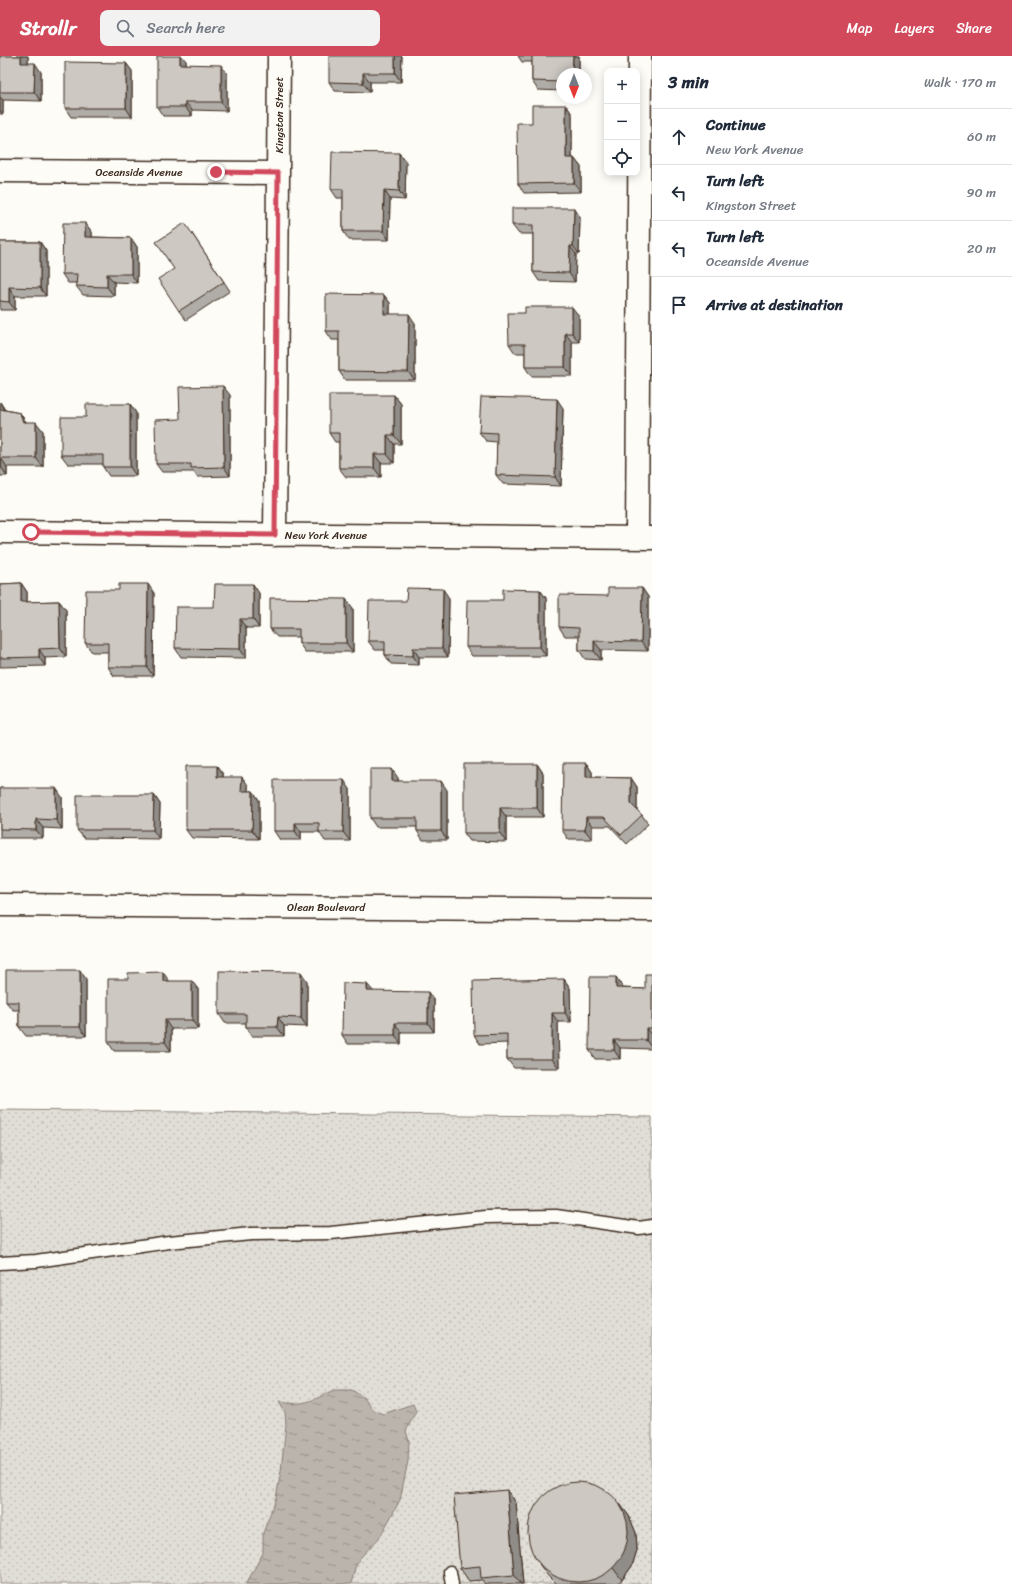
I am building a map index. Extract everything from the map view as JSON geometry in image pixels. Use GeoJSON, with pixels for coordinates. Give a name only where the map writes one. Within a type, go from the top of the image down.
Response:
{"type":"FeatureCollection","features":[{"type":"Feature","properties":{"kind":"street","name":"Kingston Street"},"geometry":{"type":"LineString","coordinates":[[275,535],[279,56]]}},
{"type":"Feature","properties":{"kind":"street"},"geometry":{"type":"LineString","coordinates":[[640,56],[644,538]]}},
{"type":"Feature","properties":{"kind":"street","name":"Oceanside Avenue"},"geometry":{"type":"LineString","coordinates":[[0,171],[278,173]]}},
{"type":"Feature","properties":{"kind":"street","name":"New York Avenue"},"geometry":{"type":"LineString","coordinates":[[0,532],[644,538]]}},
{"type":"Feature","properties":{"kind":"street","name":"Olean Boulevard"},"geometry":{"type":"LineString","coordinates":[[0,905],[652,910]]}},
{"type":"Feature","properties":{"kind":"lane"},"geometry":{"type":"LineString","coordinates":[[0,1263],[36,1261],[169,1242],[251,1234],[331,1233],[486,1217],[556,1216],[639,1228],[652,1226]]}},
{"type":"Feature","properties":{"kind":"shaded area"},"geometry":{"type":"Polygon","coordinates":[[[0,1110],[652,1117],[652,1584],[0,1584],[0,1110]]]}},
{"type":"Feature","properties":{"kind":"water"},"geometry":{"type":"Polygon","coordinates":[[[334,1390],[352,1390],[364,1398],[373,1410],[383,1414],[413,1404],[416,1411],[406,1431],[409,1441],[408,1461],[400,1500],[380,1537],[360,1558],[355,1568],[351,1584],[246,1584],[263,1553],[263,1533],[276,1498],[281,1471],[286,1424],[285,1412],[279,1402],[308,1402],[334,1390]]]}},
{"type":"Feature","properties":{"kind":"building"},"geometry":{"type":"Polygon","coordinates":[[[0,56],[21,56],[21,63],[35,63],[34,92],[0,92],[0,56]]]}},
{"type":"Feature","properties":{"kind":"building"},"geometry":{"type":"Polygon","coordinates":[[[157,56],[180,56],[180,64],[221,65],[221,102],[185,102],[185,107],[157,107],[157,56]]]}},
{"type":"Feature","properties":{"kind":"building"},"geometry":{"type":"Polygon","coordinates":[[[329,56],[395,56],[395,73],[363,73],[363,83],[329,82],[329,56]]]}},
{"type":"Feature","properties":{"kind":"building"},"geometry":{"type":"Polygon","coordinates":[[[532,56],[573,56],[572,68],[556,68],[556,82],[532,81],[532,56]]]}},
{"type":"Feature","properties":{"kind":"building"},"geometry":{"type":"Polygon","coordinates":[[[65,62],[126,63],[126,108],[65,108],[65,62]]]}},
{"type":"Feature","properties":{"kind":"building"},"geometry":{"type":"Polygon","coordinates":[[[532,105],[566,105],[566,158],[574,158],[574,183],[518,184],[517,123],[532,123],[532,105]]]}},
{"type":"Feature","properties":{"kind":"building"},"geometry":{"type":"Polygon","coordinates":[[[332,152],[399,153],[399,191],[384,190],[383,231],[343,231],[343,189],[331,189],[332,152]]]}},
{"type":"Feature","properties":{"kind":"building"},"geometry":{"type":"Polygon","coordinates":[[[512,208],[574,208],[573,246],[570,246],[569,273],[533,272],[533,225],[512,225],[512,208]]]}},
{"type":"Feature","properties":{"kind":"building"},"geometry":{"type":"Polygon","coordinates":[[[63,223],[85,223],[85,237],[131,238],[131,274],[107,274],[107,287],[76,286],[77,274],[62,274],[63,223]]]}},
{"type":"Feature","properties":{"kind":"building"},"geometry":{"type":"Polygon","coordinates":[[[185,223],[224,282],[179,311],[158,279],[174,269],[156,242],[185,223]]]}},
{"type":"Feature","properties":{"kind":"building"},"geometry":{"type":"Polygon","coordinates":[[[0,242],[40,242],[40,288],[9,287],[9,302],[0,301],[0,242]]]}},
{"type":"Feature","properties":{"kind":"building"},"geometry":{"type":"Polygon","coordinates":[[[326,294],[384,295],[384,314],[409,314],[408,372],[339,371],[339,331],[326,331],[326,294]]]}},
{"type":"Feature","properties":{"kind":"building"},"geometry":{"type":"Polygon","coordinates":[[[525,307],[572,307],[572,333],[565,333],[565,367],[525,367],[525,344],[509,344],[508,313],[525,313],[525,307]]]}},
{"type":"Feature","properties":{"kind":"building"},"geometry":{"type":"Polygon","coordinates":[[[223,386],[224,467],[191,468],[191,464],[156,464],[155,420],[180,419],[179,387],[223,386]]]}},
{"type":"Feature","properties":{"kind":"building"},"geometry":{"type":"Polygon","coordinates":[[[329,395],[394,395],[394,435],[387,435],[387,454],[374,454],[374,468],[339,468],[339,433],[329,433],[329,395]]]}},
{"type":"Feature","properties":{"kind":"building"},"geometry":{"type":"Polygon","coordinates":[[[481,397],[557,399],[555,477],[496,475],[497,433],[479,432],[481,397]]]}},
{"type":"Feature","properties":{"kind":"building"},"geometry":{"type":"Polygon","coordinates":[[[86,404],[130,404],[130,467],[103,467],[103,455],[61,455],[61,417],[86,417],[86,404]]]}},
{"type":"Feature","properties":{"kind":"building"},"geometry":{"type":"Polygon","coordinates":[[[0,409],[20,413],[23,422],[36,422],[36,458],[1,458],[0,467],[0,409]]]}},
{"type":"Feature","properties":{"kind":"building"},"geometry":{"type":"Polygon","coordinates":[[[21,583],[21,602],[59,601],[60,648],[39,649],[39,657],[0,658],[0,584],[21,583]]]}},
{"type":"Feature","properties":{"kind":"building"},"geometry":{"type":"Polygon","coordinates":[[[119,584],[148,584],[147,667],[108,667],[108,643],[85,643],[86,590],[119,590],[119,584]]]}},
{"type":"Feature","properties":{"kind":"building"},"geometry":{"type":"Polygon","coordinates":[[[215,584],[253,584],[253,619],[240,619],[240,649],[175,648],[176,607],[214,607],[215,584]]]}},
{"type":"Feature","properties":{"kind":"building"},"geometry":{"type":"Polygon","coordinates":[[[407,588],[443,589],[442,648],[413,648],[413,656],[385,655],[385,641],[368,641],[369,601],[406,601],[407,588]]]}},
{"type":"Feature","properties":{"kind":"building"},"geometry":{"type":"Polygon","coordinates":[[[608,588],[642,588],[641,642],[594,641],[594,651],[579,650],[579,628],[559,627],[559,595],[608,596],[608,588]]]}},
{"type":"Feature","properties":{"kind":"building"},"geometry":{"type":"Polygon","coordinates":[[[503,589],[540,590],[540,647],[466,647],[467,600],[503,600],[503,589]]]}},
{"type":"Feature","properties":{"kind":"building"},"geometry":{"type":"Polygon","coordinates":[[[270,598],[346,599],[346,643],[299,643],[299,629],[270,629],[270,598]]]}},
{"type":"Feature","properties":{"kind":"building"},"geometry":{"type":"Polygon","coordinates":[[[563,763],[586,763],[586,777],[631,778],[631,804],[642,815],[621,835],[604,817],[586,817],[585,830],[562,830],[563,763]]]}},
{"type":"Feature","properties":{"kind":"building"},"geometry":{"type":"Polygon","coordinates":[[[464,764],[537,764],[537,808],[500,808],[500,833],[464,833],[464,764]]]}},
{"type":"Feature","properties":{"kind":"building"},"geometry":{"type":"Polygon","coordinates":[[[186,766],[217,766],[217,777],[242,777],[241,791],[253,791],[252,830],[186,830],[186,766]]]}},
{"type":"Feature","properties":{"kind":"building"},"geometry":{"type":"Polygon","coordinates":[[[370,769],[392,769],[392,781],[441,781],[441,831],[417,831],[417,818],[370,818],[370,769]]]}},
{"type":"Feature","properties":{"kind":"building"},"geometry":{"type":"Polygon","coordinates":[[[274,780],[344,780],[343,832],[319,832],[319,823],[295,823],[295,831],[274,831],[274,780]]]}},
{"type":"Feature","properties":{"kind":"building"},"geometry":{"type":"Polygon","coordinates":[[[0,788],[56,788],[56,820],[36,819],[36,830],[0,829],[0,788]]]}},
{"type":"Feature","properties":{"kind":"building"},"geometry":{"type":"Polygon","coordinates":[[[77,795],[154,795],[153,830],[77,830],[77,795]]]}},
{"type":"Feature","properties":{"kind":"building"},"geometry":{"type":"Polygon","coordinates":[[[6,970],[80,970],[80,1027],[19,1027],[19,1002],[6,1002],[6,970]]]}},
{"type":"Feature","properties":{"kind":"building"},"geometry":{"type":"Polygon","coordinates":[[[219,971],[301,972],[301,1018],[278,1017],[277,1027],[246,1027],[246,1014],[219,1014],[219,971]]]}},
{"type":"Feature","properties":{"kind":"building"},"geometry":{"type":"Polygon","coordinates":[[[163,972],[163,981],[192,981],[192,1020],[165,1020],[165,1042],[108,1042],[108,979],[128,979],[128,973],[163,972]]]}},
{"type":"Feature","properties":{"kind":"building"},"geometry":{"type":"Polygon","coordinates":[[[645,974],[652,974],[652,1028],[646,1028],[646,1040],[614,1040],[614,1050],[589,1050],[590,977],[616,977],[616,988],[645,989],[645,974]]]}},
{"type":"Feature","properties":{"kind":"building"},"geometry":{"type":"Polygon","coordinates":[[[564,979],[565,1013],[552,1013],[552,1059],[507,1059],[507,1034],[474,1035],[473,981],[564,979]]]}},
{"type":"Feature","properties":{"kind":"building"},"geometry":{"type":"Polygon","coordinates":[[[343,983],[367,984],[367,991],[428,992],[428,1023],[395,1023],[395,1035],[342,1035],[343,983]]]}},
{"type":"Feature","properties":{"kind":"building"},"geometry":{"type":"Polygon","coordinates":[[[578,1482],[588,1483],[606,1490],[620,1504],[627,1522],[627,1542],[620,1560],[606,1574],[588,1581],[578,1582],[568,1581],[550,1574],[536,1560],[529,1542],[528,1532],[529,1522],[536,1504],[550,1490],[568,1483],[578,1482]]]}},
{"type":"Feature","properties":{"kind":"building"},"geometry":{"type":"Polygon","coordinates":[[[507,1490],[514,1575],[481,1578],[480,1566],[460,1568],[454,1495],[507,1490]]]}},
{"type":"Feature","properties":{"kind":"route"},"geometry":{"type":"LineString","coordinates":[[31,532],[275,535],[278,173],[216,172]]}}]}
